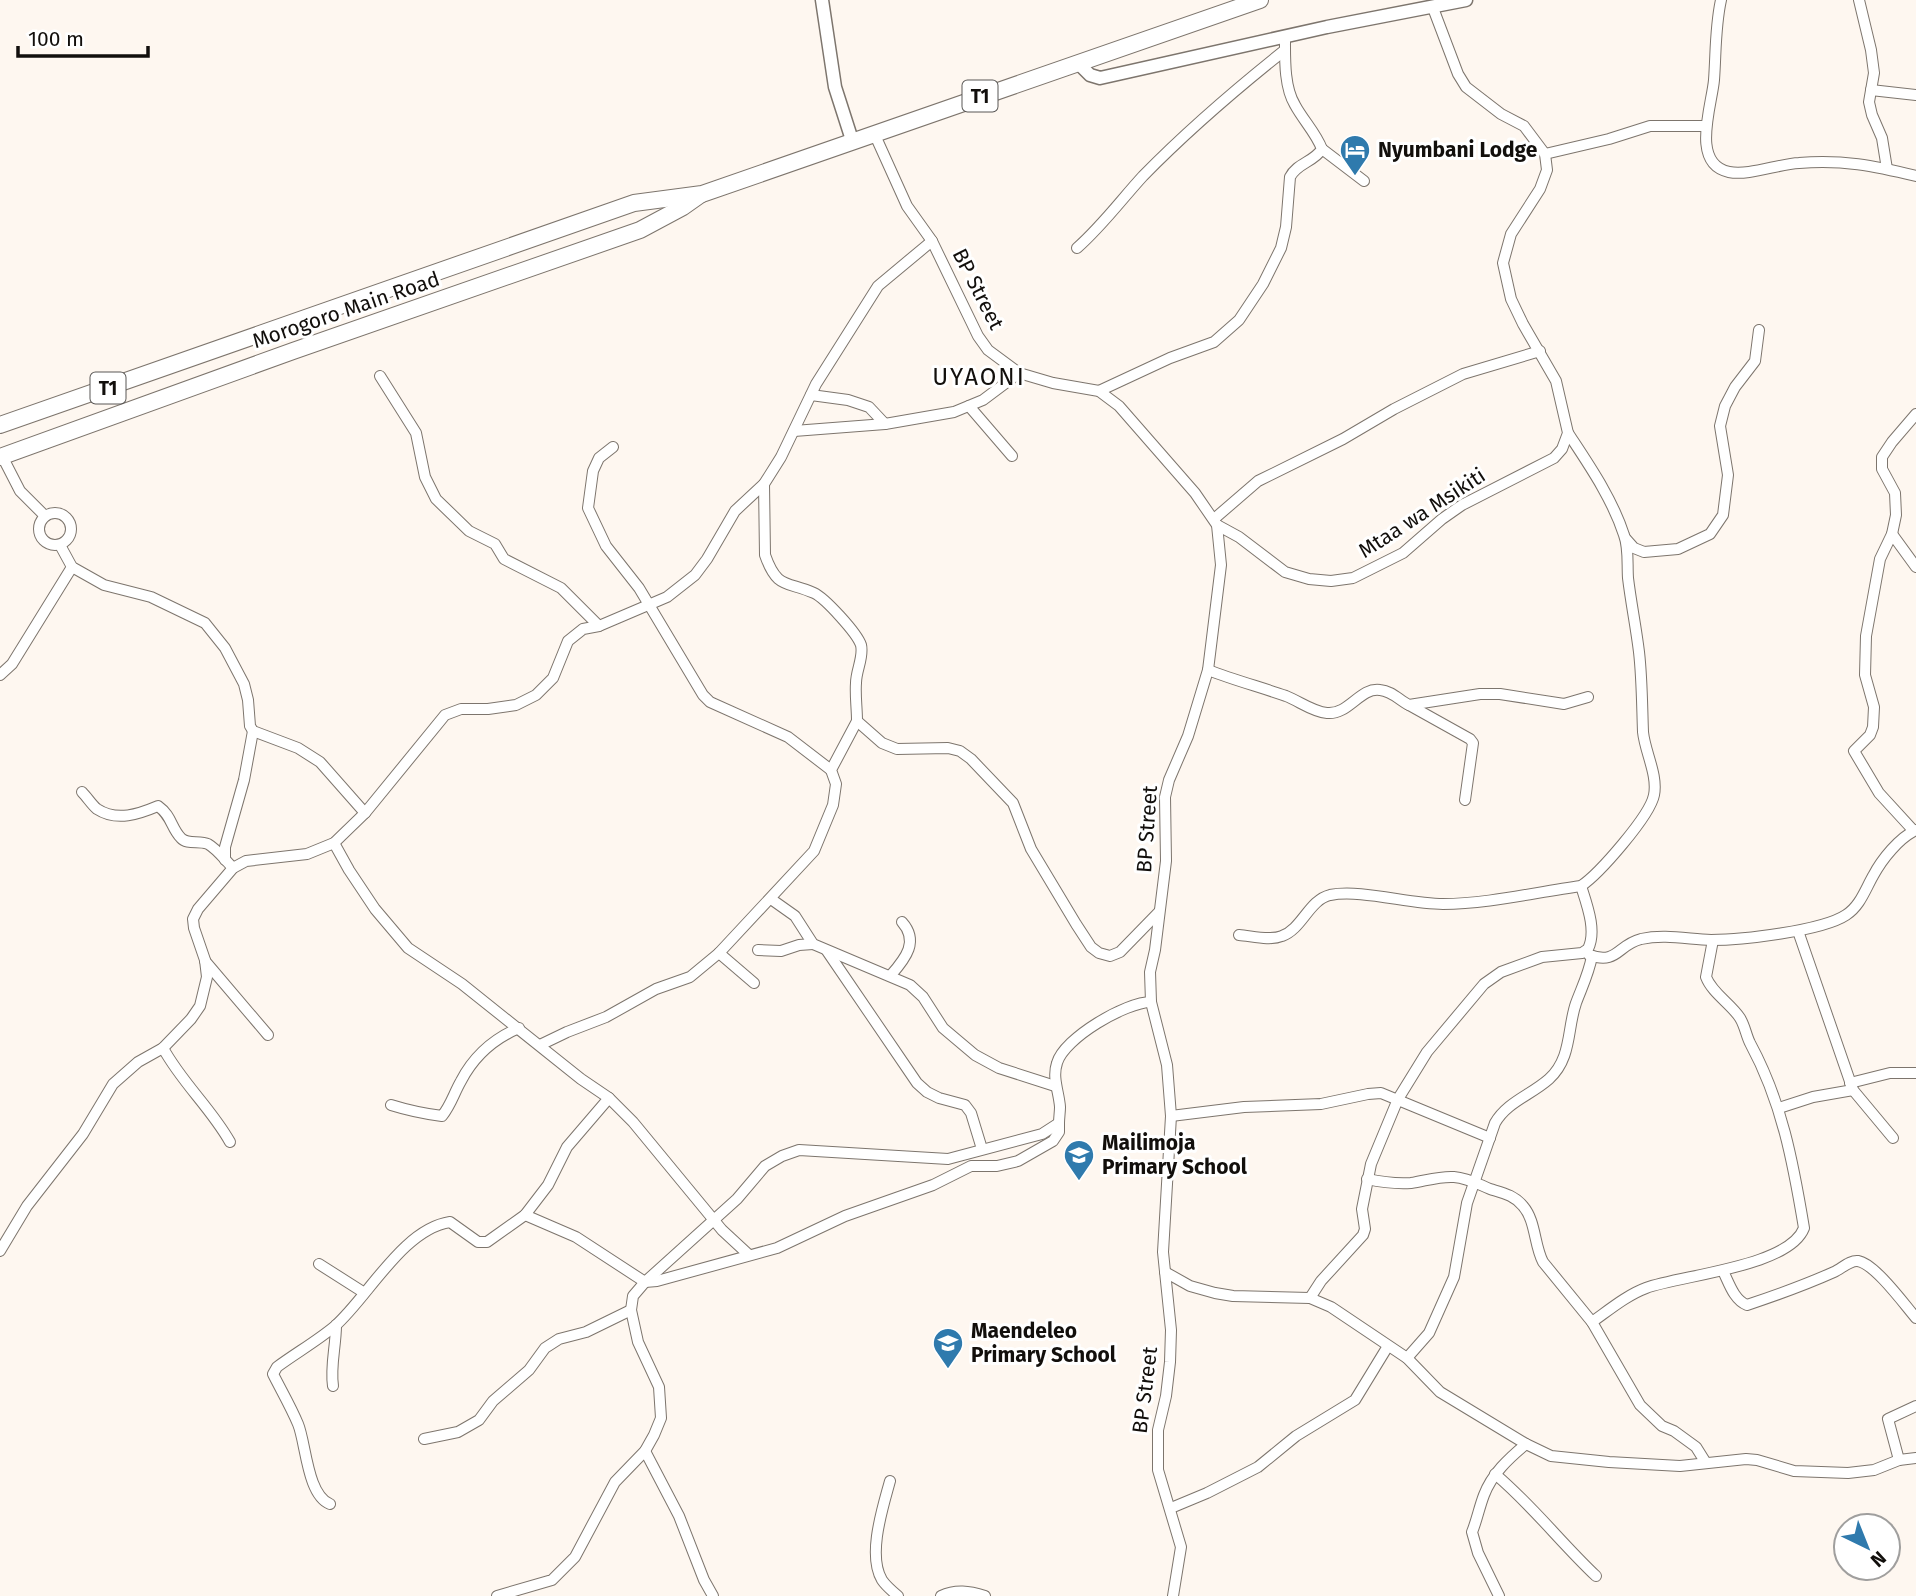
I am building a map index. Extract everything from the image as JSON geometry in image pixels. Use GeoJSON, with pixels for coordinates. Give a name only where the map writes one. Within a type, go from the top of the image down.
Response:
{"type":"FeatureCollection","features":[{"type":"Feature","properties":{"kind":"highway","name":"Morogoro Main Road"},"geometry":{"type":"LineString","coordinates":[[0,425],[634,203],[702,194],[1259,0]]}},
{"type":"Feature","properties":{"kind":"highway","name":"Morogoro Main Road"},"geometry":{"type":"LineString","coordinates":[[1,454],[640,230],[702,194]]}},
{"type":"Feature","properties":{"kind":"street"},"geometry":{"type":"LineString","coordinates":[[822,0],[835,87],[852,140]]}},
{"type":"Feature","properties":{"kind":"street"},"geometry":{"type":"LineString","coordinates":[[1078,63],[1090,75],[1100,78],[1285,44],[1327,27],[1466,0]]}},
{"type":"Feature","properties":{"kind":"street"},"geometry":{"type":"LineString","coordinates":[[1721,0],[1716,23],[1713,83],[1705,126],[1710,157],[1719,167],[1728,172],[1837,161],[1859,163],[1916,176]]}},
{"type":"Feature","properties":{"kind":"street"},"geometry":{"type":"LineString","coordinates":[[1859,0],[1874,73],[1869,102],[1871,115],[1882,138],[1887,169]]}},
{"type":"Feature","properties":{"kind":"street"},"geometry":{"type":"LineString","coordinates":[[1433,8],[1458,74],[1466,87],[1501,114],[1524,126],[1545,154],[1547,170],[1540,189],[1511,234],[1503,263],[1511,299],[1556,381],[1567,433],[1593,470],[1626,538],[1634,548],[1644,552],[1678,548],[1695,542],[1710,534],[1723,515],[1728,475],[1720,426],[1725,406],[1735,387],[1755,361],[1759,330]]}},
{"type":"Feature","properties":{"kind":"street"},"geometry":{"type":"LineString","coordinates":[[1285,44],[1293,103],[1318,140],[1321,149],[1364,181]]}},
{"type":"Feature","properties":{"kind":"street"},"geometry":{"type":"LineString","coordinates":[[1077,248],[1097,230],[1143,176],[1285,44]]}},
{"type":"Feature","properties":{"kind":"street"},"geometry":{"type":"LineString","coordinates":[[1871,90],[1916,95]]}},
{"type":"Feature","properties":{"kind":"street"},"geometry":{"type":"LineString","coordinates":[[1545,154],[1650,126],[1705,126]]}},
{"type":"Feature","properties":{"kind":"street","name":"BP Street"},"geometry":{"type":"LineString","coordinates":[[874,133],[907,206],[932,241],[978,336],[988,350],[1019,373],[1053,383],[1099,391]]}},
{"type":"Feature","properties":{"kind":"street"},"geometry":{"type":"LineString","coordinates":[[1321,149],[1318,155],[1294,170],[1290,177],[1286,227],[1281,248],[1263,284],[1239,320],[1214,342],[1170,358],[1099,391],[1119,407],[1195,493],[1215,522],[1258,481],[1343,439],[1394,409],[1463,374],[1540,352]]}},
{"type":"Feature","properties":{"kind":"street"},"geometry":{"type":"LineString","coordinates":[[0,1251],[27,1206],[83,1134],[113,1084],[138,1062],[163,1048],[200,1006],[207,977],[193,919],[198,909],[233,869],[246,861],[307,854],[334,842],[365,813],[445,715],[461,709],[516,705],[536,695],[552,678],[568,641],[583,629],[599,626],[667,597],[695,575],[735,511],[764,484],[811,395],[878,286],[932,241]]}},
{"type":"Feature","properties":{"kind":"street"},"geometry":{"type":"LineString","coordinates":[[794,431],[885,424],[908,418],[935,416],[983,400],[1019,373]]}},
{"type":"Feature","properties":{"kind":"street"},"geometry":{"type":"LineString","coordinates":[[380,376],[416,433],[425,477],[436,499],[468,531],[495,544],[504,559],[561,588],[599,626]]}},
{"type":"Feature","properties":{"kind":"street"},"geometry":{"type":"LineString","coordinates":[[811,395],[848,400],[869,407],[885,424]]}},
{"type":"Feature","properties":{"kind":"street"},"geometry":{"type":"LineString","coordinates":[[969,406],[1012,456]]}},
{"type":"Feature","properties":{"kind":"street"},"geometry":{"type":"LineString","coordinates":[[1310,1298],[1321,1281],[1363,1235],[1365,1229],[1362,1209],[1367,1179],[1398,1099],[1427,1052],[1484,984],[1501,972],[1542,957],[1610,958],[1639,939],[1663,936],[1713,940],[1798,931],[1834,921],[1857,906],[1884,859],[1914,830],[1879,793],[1854,751],[1870,735],[1873,727],[1874,707],[1864,675],[1866,636],[1880,559],[1892,534],[1896,515],[1895,493],[1882,469],[1882,457],[1916,414]]}},
{"type":"Feature","properties":{"kind":"street","name":"Mtaa wa Msikiti"},"geometry":{"type":"LineString","coordinates":[[1215,522],[1285,572],[1309,579],[1331,581],[1353,578],[1403,553],[1441,519],[1462,505],[1554,458],[1562,449],[1567,433]]}},
{"type":"Feature","properties":{"kind":"street"},"geometry":{"type":"LineString","coordinates":[[540,1045],[567,1031],[606,1017],[656,989],[690,977],[719,953],[814,851],[833,805],[836,784],[831,770],[788,737],[710,702],[703,695],[639,588],[606,546],[588,508],[593,471],[599,458],[614,447]]}},
{"type":"Feature","properties":{"kind":"street"},"geometry":{"type":"LineString","coordinates":[[1,454],[20,491],[45,516]]}},
{"type":"Feature","properties":{"kind":"street"},"geometry":{"type":"LineString","coordinates":[[764,484],[765,555],[769,566],[785,585],[815,593],[830,605],[859,640],[862,649],[856,682],[857,721],[831,770]]}},
{"type":"Feature","properties":{"kind":"street"},"geometry":{"type":"LineString","coordinates":[[58,513],[69,522],[70,535],[60,545],[43,541],[38,533],[39,524],[45,516],[58,513]]}},
{"type":"Feature","properties":{"kind":"street","name":"BP Street"},"geometry":{"type":"LineString","coordinates":[[1173,1596],[1181,1548],[1158,1470],[1158,1430],[1166,1396],[1171,1330],[1163,1230],[1171,1116],[1167,1065],[1151,1002],[1150,972],[1166,861],[1165,797],[1169,780],[1188,736],[1208,670],[1221,565],[1215,522]]}},
{"type":"Feature","properties":{"kind":"street"},"geometry":{"type":"LineString","coordinates":[[1892,534],[1916,567]]}},
{"type":"Feature","properties":{"kind":"street"},"geometry":{"type":"LineString","coordinates":[[1239,935],[1273,938],[1282,936],[1290,932],[1320,900],[1329,895],[1355,894],[1442,904],[1581,886],[1592,879],[1615,854],[1654,798],[1655,787],[1644,737],[1639,653],[1628,579],[1626,538]]}},
{"type":"Feature","properties":{"kind":"street"},"geometry":{"type":"LineString","coordinates":[[60,545],[72,567],[104,585],[151,597],[205,623],[225,649],[244,684],[253,731],[298,748],[320,762],[365,813]]}},
{"type":"Feature","properties":{"kind":"street"},"geometry":{"type":"LineString","coordinates":[[0,675],[12,664],[72,567]]}},
{"type":"Feature","properties":{"kind":"street"},"geometry":{"type":"LineString","coordinates":[[1208,670],[1287,697],[1324,713],[1335,713],[1346,708],[1370,690],[1391,693],[1470,738],[1473,743],[1465,800]]}},
{"type":"Feature","properties":{"kind":"street"},"geometry":{"type":"LineString","coordinates":[[1409,705],[1480,694],[1500,694],[1564,704],[1588,697]]}},
{"type":"Feature","properties":{"kind":"street"},"geometry":{"type":"LineString","coordinates":[[857,721],[882,743],[897,749],[948,748],[960,751],[971,759],[1013,803],[1031,849],[1083,935],[1099,953],[1110,956],[1120,952],[1159,912]]}},
{"type":"Feature","properties":{"kind":"street"},"geometry":{"type":"LineString","coordinates":[[225,860],[225,847],[244,780],[253,731]]}},
{"type":"Feature","properties":{"kind":"street"},"geometry":{"type":"LineString","coordinates":[[82,792],[98,809],[120,817],[158,806],[167,812],[184,841],[211,845],[233,869]]}},
{"type":"Feature","properties":{"kind":"street"},"geometry":{"type":"LineString","coordinates":[[334,842],[380,916],[408,948],[463,984],[581,1079],[609,1098],[633,1122],[714,1220],[750,1255]]}},
{"type":"Feature","properties":{"kind":"street"},"geometry":{"type":"LineString","coordinates":[[1407,1357],[1429,1333],[1454,1278],[1467,1203],[1501,1112],[1550,1078],[1562,1063],[1567,1051],[1575,1005],[1589,973],[1592,956],[1588,949],[1592,935],[1588,907],[1581,886]]}},
{"type":"Feature","properties":{"kind":"street"},"geometry":{"type":"LineString","coordinates":[[771,899],[795,916],[813,944],[910,985],[923,997],[943,1028],[975,1055],[999,1068],[1055,1086]]}},
{"type":"Feature","properties":{"kind":"street"},"geometry":{"type":"LineString","coordinates":[[891,975],[903,961],[911,944],[908,929],[902,922]]}},
{"type":"Feature","properties":{"kind":"street"},"geometry":{"type":"LineString","coordinates":[[1798,931],[1852,1087],[1893,1138]]}},
{"type":"Feature","properties":{"kind":"street"},"geometry":{"type":"LineString","coordinates":[[1592,1322],[1648,1287],[1723,1271],[1775,1251],[1801,1235],[1804,1228],[1795,1172],[1779,1108],[1741,1019],[1706,977],[1713,940]]}},
{"type":"Feature","properties":{"kind":"street"},"geometry":{"type":"LineString","coordinates":[[758,950],[781,951],[813,944]]}},
{"type":"Feature","properties":{"kind":"street"},"geometry":{"type":"LineString","coordinates":[[826,950],[917,1083],[939,1098],[965,1105],[971,1113],[982,1149]]}},
{"type":"Feature","properties":{"kind":"street"},"geometry":{"type":"LineString","coordinates":[[719,953],[754,983]]}},
{"type":"Feature","properties":{"kind":"street"},"geometry":{"type":"LineString","coordinates":[[205,960],[268,1035]]}},
{"type":"Feature","properties":{"kind":"street"},"geometry":{"type":"LineString","coordinates":[[525,1215],[576,1237],[645,1282],[776,1248],[845,1216],[933,1185],[971,1167],[997,1166],[1018,1161],[1053,1141],[1059,1132],[1060,1106],[1055,1086],[1056,1063],[1061,1054],[1076,1039],[1109,1016],[1143,1002],[1151,1002]]}},
{"type":"Feature","properties":{"kind":"street"},"geometry":{"type":"LineString","coordinates":[[391,1105],[442,1116],[471,1064],[502,1035],[519,1028]]}},
{"type":"Feature","properties":{"kind":"street"},"geometry":{"type":"LineString","coordinates":[[163,1048],[190,1090],[216,1118],[230,1142]]}},
{"type":"Feature","properties":{"kind":"street"},"geometry":{"type":"LineString","coordinates":[[1779,1108],[1890,1073],[1916,1073]]}},
{"type":"Feature","properties":{"kind":"street"},"geometry":{"type":"LineString","coordinates":[[1171,1116],[1244,1107],[1321,1104],[1381,1093],[1490,1138]]}},
{"type":"Feature","properties":{"kind":"street"},"geometry":{"type":"LineString","coordinates":[[330,1504],[321,1496],[310,1472],[299,1426],[273,1374],[277,1367],[335,1325],[396,1257],[438,1223],[450,1222],[478,1241],[487,1242],[525,1215],[548,1185],[567,1147],[609,1098]]}},
{"type":"Feature","properties":{"kind":"street"},"geometry":{"type":"LineString","coordinates":[[497,1596],[552,1580],[575,1557],[615,1482],[645,1451],[661,1418],[661,1404],[659,1387],[638,1342],[631,1310],[634,1297],[645,1282],[737,1199],[765,1166],[799,1150],[948,1159],[1042,1135],[1059,1123]]}},
{"type":"Feature","properties":{"kind":"street"},"geometry":{"type":"LineString","coordinates":[[1367,1179],[1385,1183],[1408,1183],[1454,1177],[1511,1195],[1530,1217],[1537,1251],[1543,1262],[1592,1322],[1640,1405],[1662,1426],[1696,1447],[1706,1463]]}},
{"type":"Feature","properties":{"kind":"street"},"geometry":{"type":"LineString","coordinates":[[1723,1271],[1736,1296],[1741,1303],[1747,1305],[1786,1293],[1852,1261],[1860,1261],[1873,1270],[1916,1318]]}},
{"type":"Feature","properties":{"kind":"street"},"geometry":{"type":"LineString","coordinates":[[319,1264],[363,1292]]}},
{"type":"Feature","properties":{"kind":"street"},"geometry":{"type":"LineString","coordinates":[[1165,1272],[1190,1286],[1216,1293],[1310,1298],[1331,1307],[1407,1357],[1440,1392],[1526,1444],[1551,1455],[1681,1466],[1746,1459],[1794,1471],[1848,1472],[1883,1468],[1899,1460],[1916,1458]]}},
{"type":"Feature","properties":{"kind":"street"},"geometry":{"type":"LineString","coordinates":[[425,1439],[458,1432],[479,1420],[494,1401],[529,1370],[545,1348],[559,1339],[586,1332],[631,1310]]}},
{"type":"Feature","properties":{"kind":"street"},"geometry":{"type":"LineString","coordinates":[[333,1386],[331,1371],[336,1344],[335,1325]]}},
{"type":"Feature","properties":{"kind":"street"},"geometry":{"type":"LineString","coordinates":[[1171,1508],[1258,1467],[1296,1436],[1328,1419],[1355,1400],[1388,1346]]}},
{"type":"Feature","properties":{"kind":"street"},"geometry":{"type":"LineString","coordinates":[[1899,1460],[1888,1419],[1916,1406]]}},
{"type":"Feature","properties":{"kind":"street"},"geometry":{"type":"LineString","coordinates":[[1499,1596],[1478,1553],[1472,1532],[1484,1495],[1495,1474],[1526,1444]]}},
{"type":"Feature","properties":{"kind":"street"},"geometry":{"type":"LineString","coordinates":[[645,1451],[679,1516],[713,1596]]}},
{"type":"Feature","properties":{"kind":"street"},"geometry":{"type":"LineString","coordinates":[[1495,1474],[1518,1493],[1576,1558],[1596,1576]]}},
{"type":"Feature","properties":{"kind":"street"},"geometry":{"type":"LineString","coordinates":[[890,1481],[878,1531],[877,1565],[881,1579],[898,1596]]}},
{"type":"Feature","properties":{"kind":"street"},"geometry":{"type":"LineString","coordinates":[[941,1596],[951,1591],[964,1590],[985,1596]]}},
{"type":"Feature","properties":{"kind":"place","name":"Nyumbani Lodge"},"geometry":{"type":"Point","coordinates":[1355,177]}},
{"type":"Feature","properties":{"kind":"place","name":"Mailimoja Primary School"},"geometry":{"type":"Point","coordinates":[1079,1182]}},
{"type":"Feature","properties":{"kind":"place","name":"Maendeleo Primary School"},"geometry":{"type":"Point","coordinates":[948,1370]}},
{"type":"Feature","properties":{"kind":"district","name":"UYAONI"},"geometry":{"type":"Point","coordinates":[979,377]}}]}
